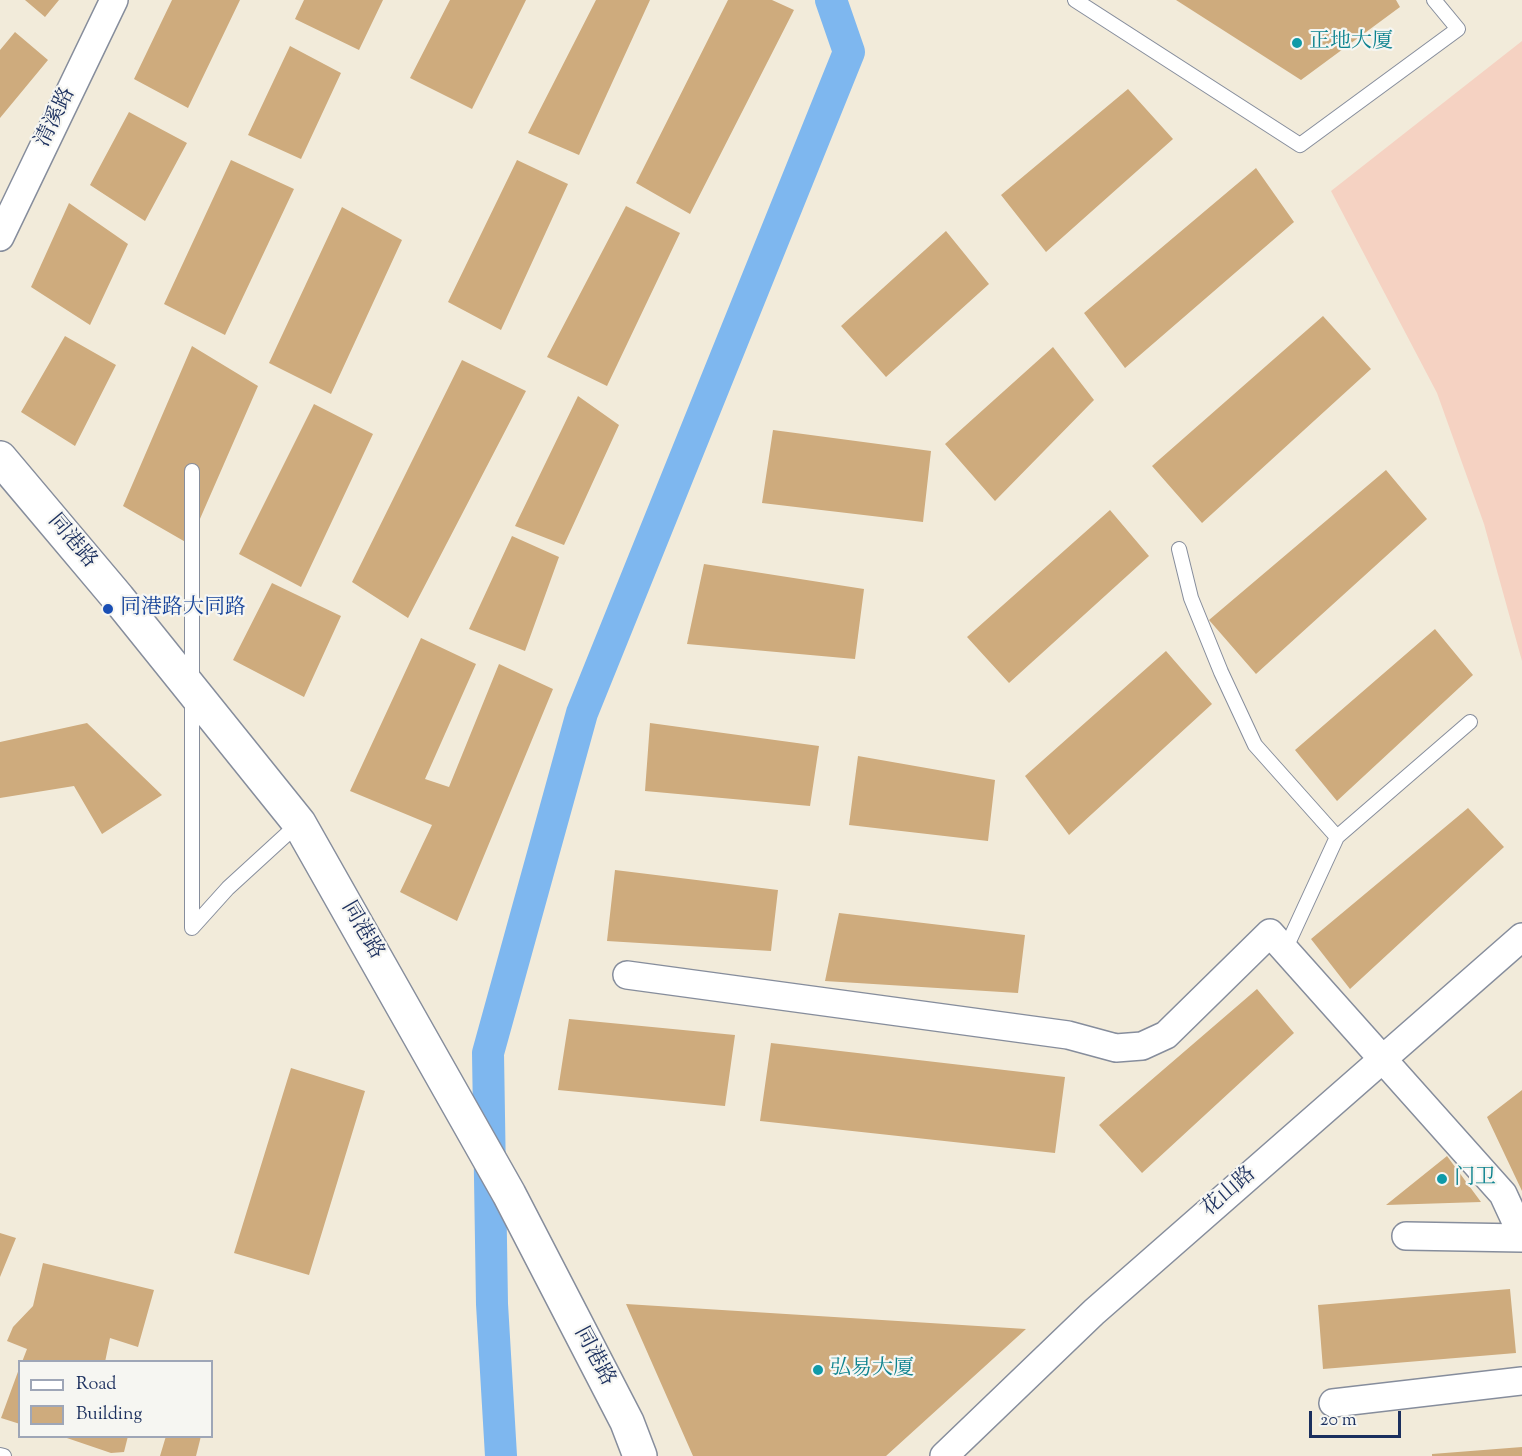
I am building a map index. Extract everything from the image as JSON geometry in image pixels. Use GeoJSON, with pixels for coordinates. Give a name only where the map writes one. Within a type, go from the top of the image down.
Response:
{"type":"FeatureCollection","features":[{"type":"Feature","properties":{"kind":"street","name":"清溪路"},"geometry":{"type":"LineString","coordinates":[[0,237],[114,0]]}},
{"type":"Feature","properties":{"kind":"street","name":"同港路"},"geometry":{"type":"LineString","coordinates":[[0,458],[118,598],[299,823],[508,1194],[627,1422],[640,1456]]}},
{"type":"Feature","properties":{"kind":"street"},"geometry":{"type":"LineString","coordinates":[[627,975],[1068,1035],[1116,1048],[1142,1046],[1166,1035],[1270,933],[1503,1194],[1522,1237],[1406,1236]]}},
{"type":"Feature","properties":{"kind":"street","name":"花山路"},"geometry":{"type":"LineString","coordinates":[[944,1456],[1094,1312],[1522,937]]}},
{"type":"Feature","properties":{"kind":"street"},"geometry":{"type":"LineString","coordinates":[[1333,1403],[1522,1381]]}},
{"type":"Feature","properties":{"kind":"lane"},"geometry":{"type":"LineString","coordinates":[[1075,0],[1300,145],[1458,29],[1434,0]]}},
{"type":"Feature","properties":{"kind":"lane"},"geometry":{"type":"LineString","coordinates":[[192,471],[192,928],[228,888],[299,823]]}},
{"type":"Feature","properties":{"kind":"lane"},"geometry":{"type":"LineString","coordinates":[[1179,549],[1191,598],[1221,672],[1255,745],[1337,837]]}},
{"type":"Feature","properties":{"kind":"lane"},"geometry":{"type":"LineString","coordinates":[[1286,950],[1337,837],[1470,722]]}},
{"type":"Feature","properties":{"kind":"shaded area"},"geometry":{"type":"Polygon","coordinates":[[[1522,41],[1522,661],[1484,524],[1437,393],[1331,191],[1522,41]]]}},
{"type":"Feature","properties":{"kind":"building"},"geometry":{"type":"Polygon","coordinates":[[[25,0],[59,0],[45,17],[25,0]]]}},
{"type":"Feature","properties":{"kind":"building"},"geometry":{"type":"Polygon","coordinates":[[[172,0],[240,0],[188,108],[134,79],[172,0]]]}},
{"type":"Feature","properties":{"kind":"building"},"geometry":{"type":"Polygon","coordinates":[[[304,0],[383,0],[359,50],[295,19],[304,0]]]}},
{"type":"Feature","properties":{"kind":"building"},"geometry":{"type":"Polygon","coordinates":[[[450,0],[526,0],[472,109],[410,78],[450,0]]]}},
{"type":"Feature","properties":{"kind":"building"},"geometry":{"type":"Polygon","coordinates":[[[596,0],[650,0],[579,155],[528,133],[596,0]]]}},
{"type":"Feature","properties":{"kind":"building"},"geometry":{"type":"Polygon","coordinates":[[[728,0],[772,0],[794,10],[690,214],[636,183],[728,0]]]}},
{"type":"Feature","properties":{"kind":"building","name":"正地大厦"},"geometry":{"type":"Polygon","coordinates":[[[1176,0],[1396,0],[1400,7],[1301,80],[1176,0]]]}},
{"type":"Feature","properties":{"kind":"building"},"geometry":{"type":"Polygon","coordinates":[[[15,32],[48,60],[0,118],[0,50],[15,32]]]}},
{"type":"Feature","properties":{"kind":"building"},"geometry":{"type":"Polygon","coordinates":[[[290,46],[341,73],[301,159],[248,135],[290,46]]]}},
{"type":"Feature","properties":{"kind":"building"},"geometry":{"type":"Polygon","coordinates":[[[1128,89],[1173,139],[1046,252],[1001,195],[1128,89]]]}},
{"type":"Feature","properties":{"kind":"building"},"geometry":{"type":"Polygon","coordinates":[[[129,112],[187,143],[145,221],[90,185],[129,112]]]}},
{"type":"Feature","properties":{"kind":"building"},"geometry":{"type":"Polygon","coordinates":[[[231,160],[294,189],[225,335],[164,304],[231,160]]]}},
{"type":"Feature","properties":{"kind":"building"},"geometry":{"type":"Polygon","coordinates":[[[517,160],[568,184],[501,330],[448,302],[517,160]]]}},
{"type":"Feature","properties":{"kind":"building"},"geometry":{"type":"Polygon","coordinates":[[[1256,168],[1294,222],[1125,368],[1084,313],[1256,168]]]}},
{"type":"Feature","properties":{"kind":"building"},"geometry":{"type":"Polygon","coordinates":[[[69,203],[128,244],[90,325],[31,287],[69,203]]]}},
{"type":"Feature","properties":{"kind":"building"},"geometry":{"type":"Polygon","coordinates":[[[626,206],[680,233],[607,386],[547,357],[626,206]]]}},
{"type":"Feature","properties":{"kind":"building"},"geometry":{"type":"Polygon","coordinates":[[[342,207],[402,240],[331,394],[269,363],[342,207]]]}},
{"type":"Feature","properties":{"kind":"building"},"geometry":{"type":"Polygon","coordinates":[[[946,231],[989,284],[886,377],[841,326],[946,231]]]}},
{"type":"Feature","properties":{"kind":"building"},"geometry":{"type":"Polygon","coordinates":[[[1323,316],[1371,369],[1202,523],[1152,466],[1323,316]]]}},
{"type":"Feature","properties":{"kind":"building"},"geometry":{"type":"Polygon","coordinates":[[[65,336],[116,365],[75,446],[21,412],[65,336]]]}},
{"type":"Feature","properties":{"kind":"building"},"geometry":{"type":"Polygon","coordinates":[[[192,346],[258,386],[189,544],[123,506],[192,346]]]}},
{"type":"Feature","properties":{"kind":"building"},"geometry":{"type":"Polygon","coordinates":[[[1053,347],[1094,400],[995,501],[945,444],[1053,347]]]}},
{"type":"Feature","properties":{"kind":"building"},"geometry":{"type":"Polygon","coordinates":[[[462,360],[526,391],[408,618],[352,582],[462,360]]]}},
{"type":"Feature","properties":{"kind":"building"},"geometry":{"type":"Polygon","coordinates":[[[578,396],[619,425],[564,545],[515,526],[578,396]]]}},
{"type":"Feature","properties":{"kind":"building"},"geometry":{"type":"Polygon","coordinates":[[[314,404],[373,434],[301,587],[239,554],[314,404]]]}},
{"type":"Feature","properties":{"kind":"building"},"geometry":{"type":"Polygon","coordinates":[[[773,430],[931,451],[923,522],[762,503],[773,430]]]}},
{"type":"Feature","properties":{"kind":"building"},"geometry":{"type":"Polygon","coordinates":[[[1386,470],[1427,519],[1256,674],[1209,620],[1386,470]]]}},
{"type":"Feature","properties":{"kind":"building"},"geometry":{"type":"Polygon","coordinates":[[[1110,510],[1149,556],[1009,683],[967,637],[1110,510]]]}},
{"type":"Feature","properties":{"kind":"building"},"geometry":{"type":"Polygon","coordinates":[[[512,536],[559,557],[525,651],[469,629],[512,536]]]}},
{"type":"Feature","properties":{"kind":"building"},"geometry":{"type":"Polygon","coordinates":[[[704,564],[864,589],[855,659],[687,644],[704,564]]]}},
{"type":"Feature","properties":{"kind":"building"},"geometry":{"type":"Polygon","coordinates":[[[272,583],[341,616],[304,697],[233,660],[272,583]]]}},
{"type":"Feature","properties":{"kind":"building"},"geometry":{"type":"Polygon","coordinates":[[[1435,629],[1473,675],[1337,801],[1295,750],[1435,629]]]}},
{"type":"Feature","properties":{"kind":"building"},"geometry":{"type":"Polygon","coordinates":[[[421,638],[476,664],[425,779],[449,787],[499,664],[553,689],[457,921],[400,892],[432,825],[350,791],[421,638]]]}},
{"type":"Feature","properties":{"kind":"building"},"geometry":{"type":"Polygon","coordinates":[[[1166,651],[1212,704],[1069,835],[1025,776],[1166,651]]]}},
{"type":"Feature","properties":{"kind":"building"},"geometry":{"type":"Polygon","coordinates":[[[87,723],[162,795],[102,834],[74,786],[0,798],[0,742],[87,723]]]}},
{"type":"Feature","properties":{"kind":"building"},"geometry":{"type":"Polygon","coordinates":[[[650,723],[819,746],[810,806],[645,791],[650,723]]]}},
{"type":"Feature","properties":{"kind":"building"},"geometry":{"type":"Polygon","coordinates":[[[858,756],[995,780],[988,841],[849,825],[858,756]]]}},
{"type":"Feature","properties":{"kind":"building"},"geometry":{"type":"Polygon","coordinates":[[[1468,808],[1504,847],[1350,989],[1311,939],[1468,808]]]}},
{"type":"Feature","properties":{"kind":"building"},"geometry":{"type":"Polygon","coordinates":[[[615,870],[778,890],[771,951],[607,941],[615,870]]]}},
{"type":"Feature","properties":{"kind":"building"},"geometry":{"type":"Polygon","coordinates":[[[839,913],[1025,935],[1018,993],[825,981],[839,913]]]}},
{"type":"Feature","properties":{"kind":"building"},"geometry":{"type":"Polygon","coordinates":[[[1257,989],[1294,1033],[1142,1173],[1099,1125],[1257,989]]]}},
{"type":"Feature","properties":{"kind":"building"},"geometry":{"type":"Polygon","coordinates":[[[569,1019],[735,1035],[725,1106],[558,1090],[569,1019]]]}},
{"type":"Feature","properties":{"kind":"building"},"geometry":{"type":"Polygon","coordinates":[[[771,1043],[1065,1077],[1055,1153],[760,1121],[771,1043]]]}},
{"type":"Feature","properties":{"kind":"building"},"geometry":{"type":"Polygon","coordinates":[[[291,1068],[365,1091],[309,1275],[234,1253],[291,1068]]]}},
{"type":"Feature","properties":{"kind":"building"},"geometry":{"type":"Polygon","coordinates":[[[1522,1090],[1522,1191],[1487,1117],[1522,1090]]]}},
{"type":"Feature","properties":{"kind":"building","name":"门卫"},"geometry":{"type":"Polygon","coordinates":[[[1447,1156],[1481,1202],[1386,1205],[1447,1156]]]}},
{"type":"Feature","properties":{"kind":"building"},"geometry":{"type":"Polygon","coordinates":[[[0,1233],[16,1238],[0,1277],[0,1233]]]}},
{"type":"Feature","properties":{"kind":"building"},"geometry":{"type":"Polygon","coordinates":[[[43,1263],[154,1290],[138,1347],[110,1338],[105,1360],[23,1360],[27,1349],[7,1341],[13,1327],[33,1306],[43,1263]]]}},
{"type":"Feature","properties":{"kind":"building"},"geometry":{"type":"Polygon","coordinates":[[[1510,1289],[1516,1353],[1323,1369],[1318,1305],[1510,1289]]]}},
{"type":"Feature","properties":{"kind":"building","name":"弘易大厦"},"geometry":{"type":"Polygon","coordinates":[[[626,1304],[1026,1329],[886,1456],[693,1456],[626,1304]]]}},
{"type":"Feature","properties":{"kind":"building"},"geometry":{"type":"Polygon","coordinates":[[[18,1372],[18,1423],[1,1418],[18,1372]]]}},
{"type":"Feature","properties":{"kind":"building"},"geometry":{"type":"Polygon","coordinates":[[[67,1438],[128,1438],[124,1452],[111,1453],[67,1438]]]}},
{"type":"Feature","properties":{"kind":"building"},"geometry":{"type":"Polygon","coordinates":[[[165,1438],[200,1438],[196,1456],[160,1456],[165,1438]]]}},
{"type":"Feature","properties":{"kind":"building"},"geometry":{"type":"Polygon","coordinates":[[[1522,1447],[1522,1456],[1432,1456],[1432,1454],[1522,1447]]]}},
{"type":"Feature","properties":{"kind":"waterway"},"geometry":{"type":"LineString","coordinates":[[501,1456],[492,1304],[488,1053],[582,713],[849,52],[831,0]]}},
{"type":"Feature","properties":{"kind":"place","name":"正地大厦"},"geometry":{"type":"Point","coordinates":[1297,43]}},
{"type":"Feature","properties":{"kind":"place","name":"同港路大同路"},"geometry":{"type":"Point","coordinates":[108,609]}},
{"type":"Feature","properties":{"kind":"place","name":"门卫"},"geometry":{"type":"Point","coordinates":[1442,1179]}},
{"type":"Feature","properties":{"kind":"place","name":"弘易大厦"},"geometry":{"type":"Point","coordinates":[818,1370]}}]}
